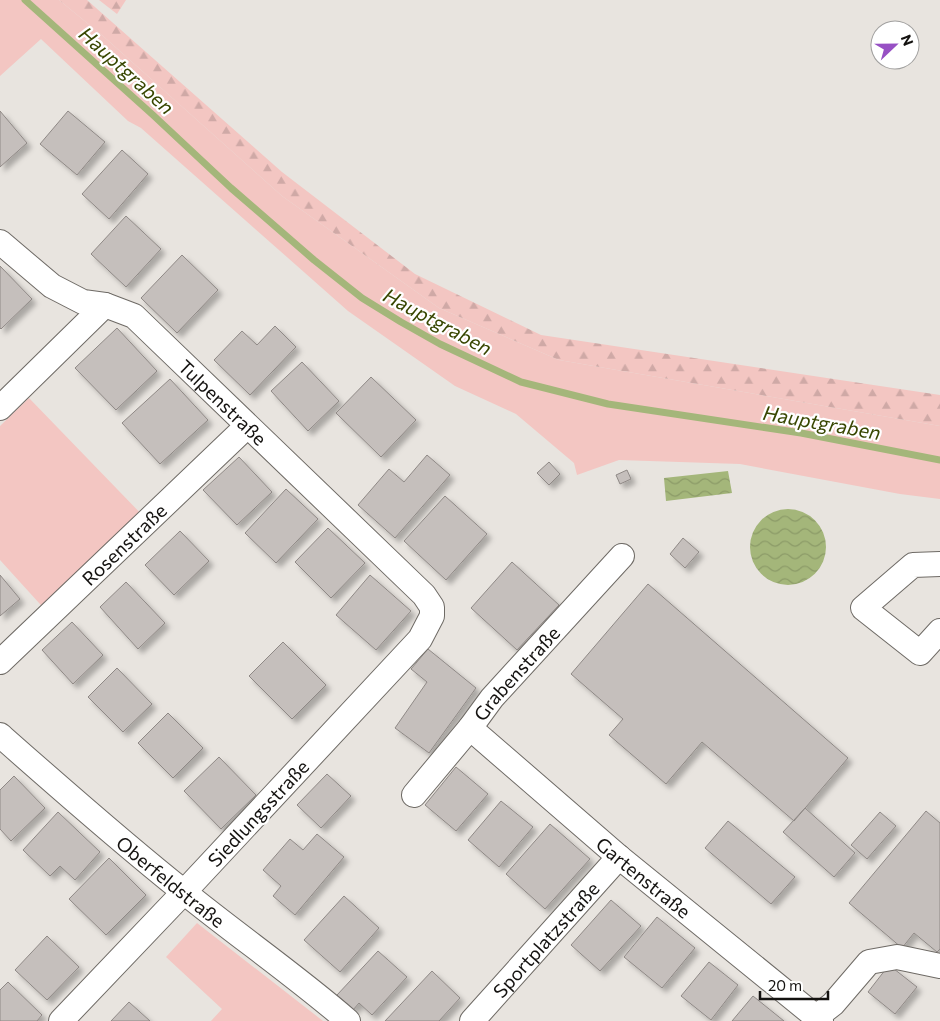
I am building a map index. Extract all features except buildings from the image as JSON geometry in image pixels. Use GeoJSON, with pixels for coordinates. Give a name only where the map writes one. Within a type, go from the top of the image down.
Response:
{"type":"FeatureCollection","features":[{"type":"Feature","properties":{"kind":"street","name":"Tulpenstraße"},"geometry":{"type":"LineString","coordinates":[[0,242],[52,286],[83,302],[105,305],[134,316],[424,596]]}},
{"type":"Feature","properties":{"kind":"street"},"geometry":{"type":"LineString","coordinates":[[0,408],[105,305]]}},
{"type":"Feature","properties":{"kind":"street","name":"Rosenstraße"},"geometry":{"type":"LineString","coordinates":[[0,662],[244,429],[245,424]]}},
{"type":"Feature","properties":{"kind":"street","name":"Grabenstraße"},"geometry":{"type":"LineString","coordinates":[[414,796],[492,698],[622,556]]}},
{"type":"Feature","properties":{"kind":"street"},"geometry":{"type":"LineString","coordinates":[[940,564],[913,564],[863,608],[920,652],[940,631]]}},
{"type":"Feature","properties":{"kind":"street","name":"Siedlungsstraße"},"geometry":{"type":"LineString","coordinates":[[61,1021],[420,639],[432,616],[432,607],[424,596]]}},
{"type":"Feature","properties":{"kind":"street","name":"Gartenstraße"},"geometry":{"type":"LineString","coordinates":[[470,728],[619,857],[819,1019]]}},
{"type":"Feature","properties":{"kind":"street","name":"Oberfeldstraße"},"geometry":{"type":"LineString","coordinates":[[0,735],[184,892],[319,996],[348,1021]]}},
{"type":"Feature","properties":{"kind":"street","name":"Sportplatzstraße"},"geometry":{"type":"LineString","coordinates":[[472,1021],[619,857]]}},
{"type":"Feature","properties":{"kind":"street"},"geometry":{"type":"LineString","coordinates":[[819,1019],[869,962],[897,957],[940,966]]}},
{"type":"Feature","properties":{"kind":"green space"},"geometry":{"type":"Polygon","coordinates":[[[0,0],[59,0],[103,36],[282,196],[439,308],[559,360],[940,426],[940,499],[900,494],[740,464],[619,460],[577,475],[574,463],[516,414],[455,386],[348,311],[141,128],[128,121],[41,39],[0,76],[0,0]]]}},
{"type":"Feature","properties":{"kind":"green space"},"geometry":{"type":"Polygon","coordinates":[[[59,0],[87,0],[282,172],[415,274],[541,335],[940,395],[940,426],[559,360],[439,308],[282,196],[103,36],[59,0]]]}},
{"type":"Feature","properties":{"kind":"green space"},"geometry":{"type":"Polygon","coordinates":[[[99,0],[126,0],[117,14],[99,0]]]}},
{"type":"Feature","properties":{"kind":"green space"},"geometry":{"type":"Polygon","coordinates":[[[29,398],[148,521],[49,614],[0,560],[0,426],[29,398]]]}},
{"type":"Feature","properties":{"kind":"green space"},"geometry":{"type":"Polygon","coordinates":[[[197,923],[323,1021],[211,1021],[222,1009],[166,957],[197,923]]]}},
{"type":"Feature","properties":{"kind":"water"},"geometry":{"type":"Polygon","coordinates":[[[728,471],[732,493],[666,501],[664,478],[728,471]]]}},
{"type":"Feature","properties":{"kind":"water"},"geometry":{"type":"Polygon","coordinates":[[[788,509],[803,512],[815,520],[823,532],[826,547],[823,562],[815,574],[803,582],[788,585],[773,582],[761,574],[753,562],[750,547],[753,532],[761,520],[773,512],[788,509]]]}},
{"type":"Feature","properties":{"kind":"waterway","name":"Hauptgraben"},"geometry":{"type":"LineString","coordinates":[[25,0],[231,188],[314,260],[362,298],[440,344],[521,382],[608,404],[801,433],[940,460]]}}]}
